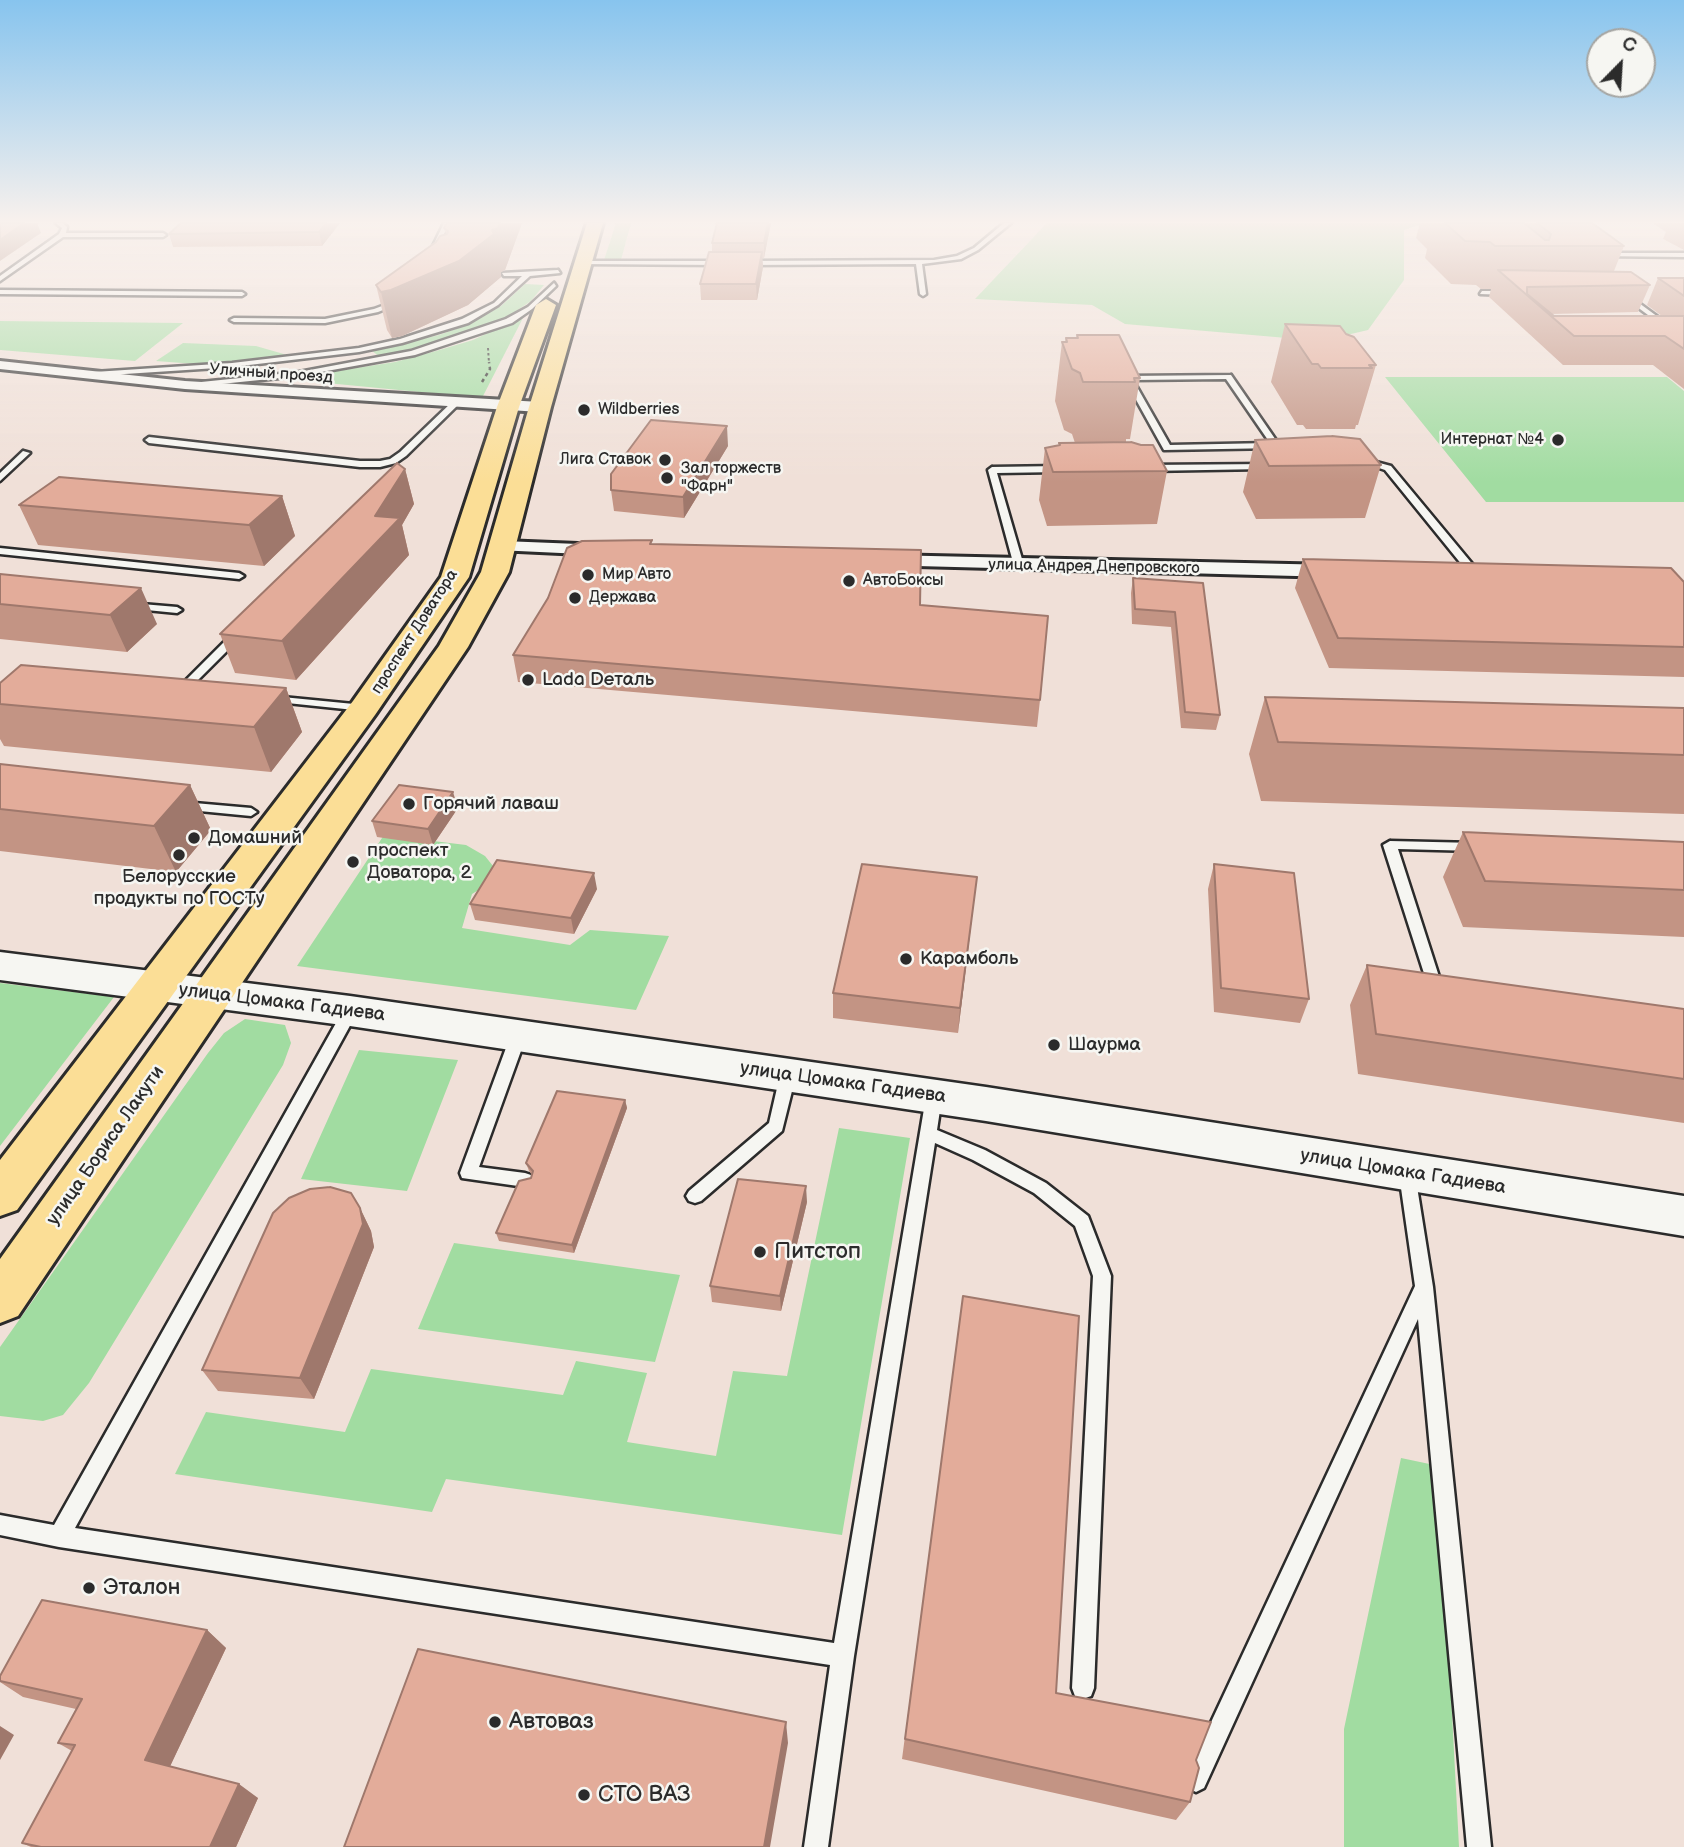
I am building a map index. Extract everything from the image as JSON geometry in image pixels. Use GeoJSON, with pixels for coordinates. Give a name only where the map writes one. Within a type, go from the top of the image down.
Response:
{"type":"FeatureCollection","features":[{"type":"Feature","properties":{"kind":"main road","name":"проспект Доватора"},"geometry":{"type":"LineString","coordinates":[[156,987],[411,644],[455,577],[508,407],[543,309]]}},
{"type":"Feature","properties":{"kind":"main road","name":"проспект Доватора"},"geometry":{"type":"LineString","coordinates":[[211,993],[453,647],[495,572],[540,407],[552,309]]}},
{"type":"Feature","properties":{"kind":"main road","name":"улица Цомака Гадиева"},"geometry":{"type":"LineString","coordinates":[[0,966],[350,1010],[788,1075],[931,1115],[1406,1172],[1684,1216]]}},
{"type":"Feature","properties":{"kind":"main road"},"geometry":{"type":"LineString","coordinates":[[0,1196],[156,987]]}},
{"type":"Feature","properties":{"kind":"main road","name":"улица Бориса Лакути"},"geometry":{"type":"LineString","coordinates":[[0,1300],[211,993]]}},
{"type":"Feature","properties":{"kind":"street","name":"Уличный проезд"},"geometry":{"type":"LineString","coordinates":[[0,365],[185,385],[455,404],[540,407]]}},
{"type":"Feature","properties":{"kind":"street"},"geometry":{"type":"LineString","coordinates":[[503,546],[615,550]]}},
{"type":"Feature","properties":{"kind":"street","name":"улица Андрея Днепровского"},"geometry":{"type":"LineString","coordinates":[[866,560],[1019,566],[1350,572]]}},
{"type":"Feature","properties":{"kind":"street"},"geometry":{"type":"LineString","coordinates":[[1448,574],[1482,575]]}},
{"type":"Feature","properties":{"kind":"lane"},"geometry":{"type":"LineString","coordinates":[[234,320],[325,321],[382,309]]}},
{"type":"Feature","properties":{"kind":"lane"},"geometry":{"type":"LineString","coordinates":[[81,375],[232,365],[359,350],[402,341],[465,321],[485,309]]}},
{"type":"Feature","properties":{"kind":"lane"},"geometry":{"type":"LineString","coordinates":[[185,385],[299,374],[412,353],[509,321],[527,309]]}},
{"type":"Feature","properties":{"kind":"lane"},"geometry":{"type":"LineString","coordinates":[[1644,309],[1684,339]]}},
{"type":"Feature","properties":{"kind":"lane"},"geometry":{"type":"LineString","coordinates":[[1641,317],[1654,317]]}},
{"type":"Feature","properties":{"kind":"lane"},"geometry":{"type":"LineString","coordinates":[[1670,339],[1684,339]]}},
{"type":"Feature","properties":{"kind":"lane"},"geometry":{"type":"LineString","coordinates":[[1276,446],[1228,377],[1128,379],[1167,448],[1289,448]]}},
{"type":"Feature","properties":{"kind":"lane"},"geometry":{"type":"LineString","coordinates":[[149,440],[380,464],[393,461],[403,454],[455,404]]}},
{"type":"Feature","properties":{"kind":"lane"},"geometry":{"type":"LineString","coordinates":[[0,478],[26,453]]}},
{"type":"Feature","properties":{"kind":"lane"},"geometry":{"type":"LineString","coordinates":[[1355,457],[1388,468],[1482,575]]}},
{"type":"Feature","properties":{"kind":"lane"},"geometry":{"type":"LineString","coordinates":[[1132,468],[1272,466]]}},
{"type":"Feature","properties":{"kind":"lane"},"geometry":{"type":"LineString","coordinates":[[1019,566],[992,470],[1076,469]]}},
{"type":"Feature","properties":{"kind":"lane"},"geometry":{"type":"LineString","coordinates":[[0,551],[239,576]]}},
{"type":"Feature","properties":{"kind":"lane"},"geometry":{"type":"LineString","coordinates":[[123,606],[177,610]]}},
{"type":"Feature","properties":{"kind":"lane"},"geometry":{"type":"LineString","coordinates":[[180,690],[247,625]]}},
{"type":"Feature","properties":{"kind":"lane"},"geometry":{"type":"LineString","coordinates":[[168,689],[194,691]]}},
{"type":"Feature","properties":{"kind":"lane"},"geometry":{"type":"LineString","coordinates":[[262,698],[364,708]]}},
{"type":"Feature","properties":{"kind":"lane"},"geometry":{"type":"LineString","coordinates":[[167,804],[251,812]]}},
{"type":"Feature","properties":{"kind":"lane"},"geometry":{"type":"LineString","coordinates":[[1449,990],[1435,989],[1390,845],[1497,848]]}},
{"type":"Feature","properties":{"kind":"lane"},"geometry":{"type":"LineString","coordinates":[[59,1536],[350,1010]]}},
{"type":"Feature","properties":{"kind":"lane"},"geometry":{"type":"LineString","coordinates":[[518,1037],[468,1173],[525,1180]]}},
{"type":"Feature","properties":{"kind":"lane"},"geometry":{"type":"LineString","coordinates":[[695,1196],[776,1126],[788,1075]]}},
{"type":"Feature","properties":{"kind":"lane"},"geometry":{"type":"LineString","coordinates":[[816,1847],[843,1656],[931,1115]]}},
{"type":"Feature","properties":{"kind":"lane"},"geometry":{"type":"LineString","coordinates":[[931,1115],[979,1155],[1040,1188],[1082,1221],[1102,1276],[1083,1688]]}},
{"type":"Feature","properties":{"kind":"lane"},"geometry":{"type":"LineString","coordinates":[[1406,1172],[1424,1287],[1479,1847]]}},
{"type":"Feature","properties":{"kind":"lane"},"geometry":{"type":"LineString","coordinates":[[1196,1780],[1424,1287]]}},
{"type":"Feature","properties":{"kind":"lane"},"geometry":{"type":"LineString","coordinates":[[0,1525],[843,1656]]}},
{"type":"Feature","properties":{"kind":"path"},"geometry":{"type":"LineString","coordinates":[[475,387],[490,369],[488,347]]}},
{"type":"Feature","properties":{"kind":"green space"},"geometry":{"type":"Polygon","coordinates":[[[495,309],[519,309],[503,320],[449,340],[380,357],[372,351],[439,335],[467,325],[495,309]]]}},
{"type":"Feature","properties":{"kind":"green space"},"geometry":{"type":"Polygon","coordinates":[[[1099,309],[1383,309],[1368,330],[1321,341],[1125,324],[1099,309]]]}},
{"type":"Feature","properties":{"kind":"green space"},"geometry":{"type":"Polygon","coordinates":[[[524,316],[482,398],[285,379],[395,362],[473,340],[524,316]]]}},
{"type":"Feature","properties":{"kind":"green space"},"geometry":{"type":"Polygon","coordinates":[[[0,321],[183,323],[135,361],[0,350],[0,321]]]}},
{"type":"Feature","properties":{"kind":"green space"},"geometry":{"type":"Polygon","coordinates":[[[183,343],[256,346],[301,359],[248,368],[156,361],[183,343]]]}},
{"type":"Feature","properties":{"kind":"green space","name":"Интернат №4"},"geometry":{"type":"Polygon","coordinates":[[[1385,377],[1667,377],[1684,391],[1684,502],[1486,502],[1385,377]]]}},
{"type":"Feature","properties":{"kind":"green space"},"geometry":{"type":"Polygon","coordinates":[[[384,835],[466,845],[485,856],[501,876],[472,894],[462,928],[570,945],[590,930],[669,936],[636,1010],[297,966],[384,835]]]}},
{"type":"Feature","properties":{"kind":"green space"},"geometry":{"type":"Polygon","coordinates":[[[0,983],[114,997],[0,1146],[0,983]]]}},
{"type":"Feature","properties":{"kind":"green space"},"geometry":{"type":"Polygon","coordinates":[[[245,1019],[285,1025],[291,1043],[283,1065],[89,1383],[63,1415],[43,1421],[0,1416],[0,1347],[208,1053],[224,1033],[245,1019]]]}},
{"type":"Feature","properties":{"kind":"green space"},"geometry":{"type":"Polygon","coordinates":[[[359,1050],[458,1060],[407,1191],[301,1179],[359,1050]]]}},
{"type":"Feature","properties":{"kind":"green space"},"geometry":{"type":"Polygon","coordinates":[[[839,1128],[910,1138],[842,1535],[446,1479],[432,1512],[175,1474],[206,1412],[345,1432],[371,1369],[563,1395],[576,1361],[647,1373],[627,1442],[716,1456],[733,1371],[787,1376],[839,1128]]]}},
{"type":"Feature","properties":{"kind":"green space"},"geometry":{"type":"Polygon","coordinates":[[[454,1243],[680,1275],[655,1362],[418,1329],[454,1243]]]}},
{"type":"Feature","properties":{"kind":"green space"},"geometry":{"type":"Polygon","coordinates":[[[1401,1458],[1439,1466],[1459,1847],[1344,1847],[1344,1729],[1401,1458]]]}},
{"type":"Feature","properties":{"kind":"building"},"geometry":{"type":"Polygon","coordinates":[[[1543,309],[1554,316],[1684,316],[1684,349],[1665,336],[1574,336],[1543,309]]]}},
{"type":"Feature","properties":{"kind":"building"},"geometry":{"type":"Polygon","coordinates":[[[1285,324],[1340,326],[1346,334],[1354,337],[1376,365],[1369,365],[1372,368],[1321,368],[1318,364],[1312,364],[1285,324]]]}},
{"type":"Feature","properties":{"kind":"building"},"geometry":{"type":"Polygon","coordinates":[[[1077,335],[1119,335],[1140,378],[1134,378],[1135,382],[1083,382],[1080,373],[1072,369],[1062,342],[1067,342],[1066,338],[1078,338],[1077,335]]]}},
{"type":"Feature","properties":{"kind":"building"},"geometry":{"type":"Polygon","coordinates":[[[651,420],[727,426],[683,497],[611,490],[611,474],[651,420]]]}},
{"type":"Feature","properties":{"kind":"building"},"geometry":{"type":"Polygon","coordinates":[[[1332,436],[1360,439],[1381,465],[1269,466],[1255,440],[1332,436]]]}},
{"type":"Feature","properties":{"kind":"building"},"geometry":{"type":"Polygon","coordinates":[[[1131,442],[1153,445],[1167,471],[1053,472],[1045,448],[1060,445],[1059,443],[1131,442]]]}},
{"type":"Feature","properties":{"kind":"building"},"geometry":{"type":"Polygon","coordinates":[[[397,463],[405,469],[375,516],[400,518],[282,641],[220,634],[397,463]]]}},
{"type":"Feature","properties":{"kind":"building"},"geometry":{"type":"Polygon","coordinates":[[[59,477],[282,496],[249,525],[19,505],[59,477]]]}},
{"type":"Feature","properties":{"kind":"building"},"geometry":{"type":"Polygon","coordinates":[[[652,540],[650,544],[921,550],[920,605],[1048,616],[1040,700],[513,655],[548,598],[567,548],[582,541],[652,540]]]}},
{"type":"Feature","properties":{"kind":"building"},"geometry":{"type":"Polygon","coordinates":[[[1303,559],[1671,568],[1684,582],[1684,647],[1338,638],[1303,559]]]}},
{"type":"Feature","properties":{"kind":"building"},"geometry":{"type":"Polygon","coordinates":[[[0,574],[141,588],[110,615],[0,604],[0,574]]]}},
{"type":"Feature","properties":{"kind":"building"},"geometry":{"type":"Polygon","coordinates":[[[1133,578],[1203,583],[1220,715],[1185,712],[1175,612],[1135,609],[1133,578]]]}},
{"type":"Feature","properties":{"kind":"building"},"geometry":{"type":"Polygon","coordinates":[[[21,665],[286,688],[254,727],[0,704],[0,683],[21,665]]]}},
{"type":"Feature","properties":{"kind":"building"},"geometry":{"type":"Polygon","coordinates":[[[1265,697],[1684,708],[1684,755],[1278,742],[1265,697]]]}},
{"type":"Feature","properties":{"kind":"building"},"geometry":{"type":"Polygon","coordinates":[[[0,764],[190,785],[154,826],[0,809],[0,764]]]}},
{"type":"Feature","properties":{"kind":"building"},"geometry":{"type":"Polygon","coordinates":[[[399,785],[453,792],[428,829],[372,821],[399,785]]]}},
{"type":"Feature","properties":{"kind":"building"},"geometry":{"type":"Polygon","coordinates":[[[1463,832],[1684,842],[1684,890],[1485,881],[1463,832]]]}},
{"type":"Feature","properties":{"kind":"building"},"geometry":{"type":"Polygon","coordinates":[[[497,860],[594,873],[571,918],[470,904],[497,860]]]}},
{"type":"Feature","properties":{"kind":"building","name":"Карамболь"},"geometry":{"type":"Polygon","coordinates":[[[862,864],[977,877],[960,1008],[833,993],[862,864]]]}},
{"type":"Feature","properties":{"kind":"building"},"geometry":{"type":"Polygon","coordinates":[[[1214,864],[1294,873],[1309,999],[1221,988],[1214,864]]]}},
{"type":"Feature","properties":{"kind":"building"},"geometry":{"type":"Polygon","coordinates":[[[1367,965],[1684,1009],[1684,1079],[1376,1034],[1367,965]]]}},
{"type":"Feature","properties":{"kind":"building"},"geometry":{"type":"Polygon","coordinates":[[[557,1091],[625,1100],[572,1245],[496,1233],[519,1181],[531,1178],[533,1171],[526,1163],[557,1091]]]}},
{"type":"Feature","properties":{"kind":"building","name":"Питстоп"},"geometry":{"type":"Polygon","coordinates":[[[738,1179],[806,1186],[780,1296],[710,1286],[738,1179]]]}},
{"type":"Feature","properties":{"kind":"building"},"geometry":{"type":"Polygon","coordinates":[[[330,1187],[351,1193],[360,1208],[363,1224],[300,1378],[202,1370],[273,1213],[289,1198],[310,1189],[330,1187]]]}},
{"type":"Feature","properties":{"kind":"building"},"geometry":{"type":"Polygon","coordinates":[[[963,1296],[1079,1316],[1056,1693],[1211,1722],[1196,1760],[1199,1768],[1190,1802],[905,1739],[963,1296]]]}},
{"type":"Feature","properties":{"kind":"building"},"geometry":{"type":"Polygon","coordinates":[[[42,1600],[207,1630],[145,1760],[239,1784],[210,1847],[41,1847],[22,1843],[75,1745],[58,1743],[82,1699],[0,1681],[0,1676],[42,1600]]]}},
{"type":"Feature","properties":{"kind":"building","name":"СТО ВАЗ"},"geometry":{"type":"Polygon","coordinates":[[[418,1649],[786,1722],[764,1847],[344,1847],[418,1649]]]}},
{"type":"Feature","properties":{"kind":"place","name":"Wildberries"},"geometry":{"type":"Point","coordinates":[584,410]}},
{"type":"Feature","properties":{"kind":"place","name":"Интернат №4"},"geometry":{"type":"Point","coordinates":[1558,440]}},
{"type":"Feature","properties":{"kind":"place","name":"Лига Ставок"},"geometry":{"type":"Point","coordinates":[665,460]}},
{"type":"Feature","properties":{"kind":"place","name":"Зал торжеств \"Фарн\""},"geometry":{"type":"Point","coordinates":[667,478]}},
{"type":"Feature","properties":{"kind":"place","name":"Мир Авто"},"geometry":{"type":"Point","coordinates":[588,575]}},
{"type":"Feature","properties":{"kind":"place","name":"АвтоБоксы"},"geometry":{"type":"Point","coordinates":[849,581]}},
{"type":"Feature","properties":{"kind":"place","name":"Держава"},"geometry":{"type":"Point","coordinates":[575,598]}},
{"type":"Feature","properties":{"kind":"place","name":"Lada Dеталь"},"geometry":{"type":"Point","coordinates":[528,680]}},
{"type":"Feature","properties":{"kind":"place","name":"Горячий лаваш"},"geometry":{"type":"Point","coordinates":[409,804]}},
{"type":"Feature","properties":{"kind":"place","name":"Домашний"},"geometry":{"type":"Point","coordinates":[194,838]}},
{"type":"Feature","properties":{"kind":"place","name":"Белорусские продукты по ГОСТу"},"geometry":{"type":"Point","coordinates":[179,855]}},
{"type":"Feature","properties":{"kind":"place","name":"проспект Доватора, 2"},"geometry":{"type":"Point","coordinates":[353,862]}},
{"type":"Feature","properties":{"kind":"place","name":"Карамболь"},"geometry":{"type":"Point","coordinates":[906,959]}},
{"type":"Feature","properties":{"kind":"place","name":"Шаурма"},"geometry":{"type":"Point","coordinates":[1054,1045]}},
{"type":"Feature","properties":{"kind":"place","name":"Питстоп"},"geometry":{"type":"Point","coordinates":[760,1252]}},
{"type":"Feature","properties":{"kind":"place","name":"Эталон"},"geometry":{"type":"Point","coordinates":[89,1588]}},
{"type":"Feature","properties":{"kind":"place","name":"Автоваз"},"geometry":{"type":"Point","coordinates":[495,1722]}},
{"type":"Feature","properties":{"kind":"place","name":"СТО ВАЗ"},"geometry":{"type":"Point","coordinates":[584,1795]}}]}
